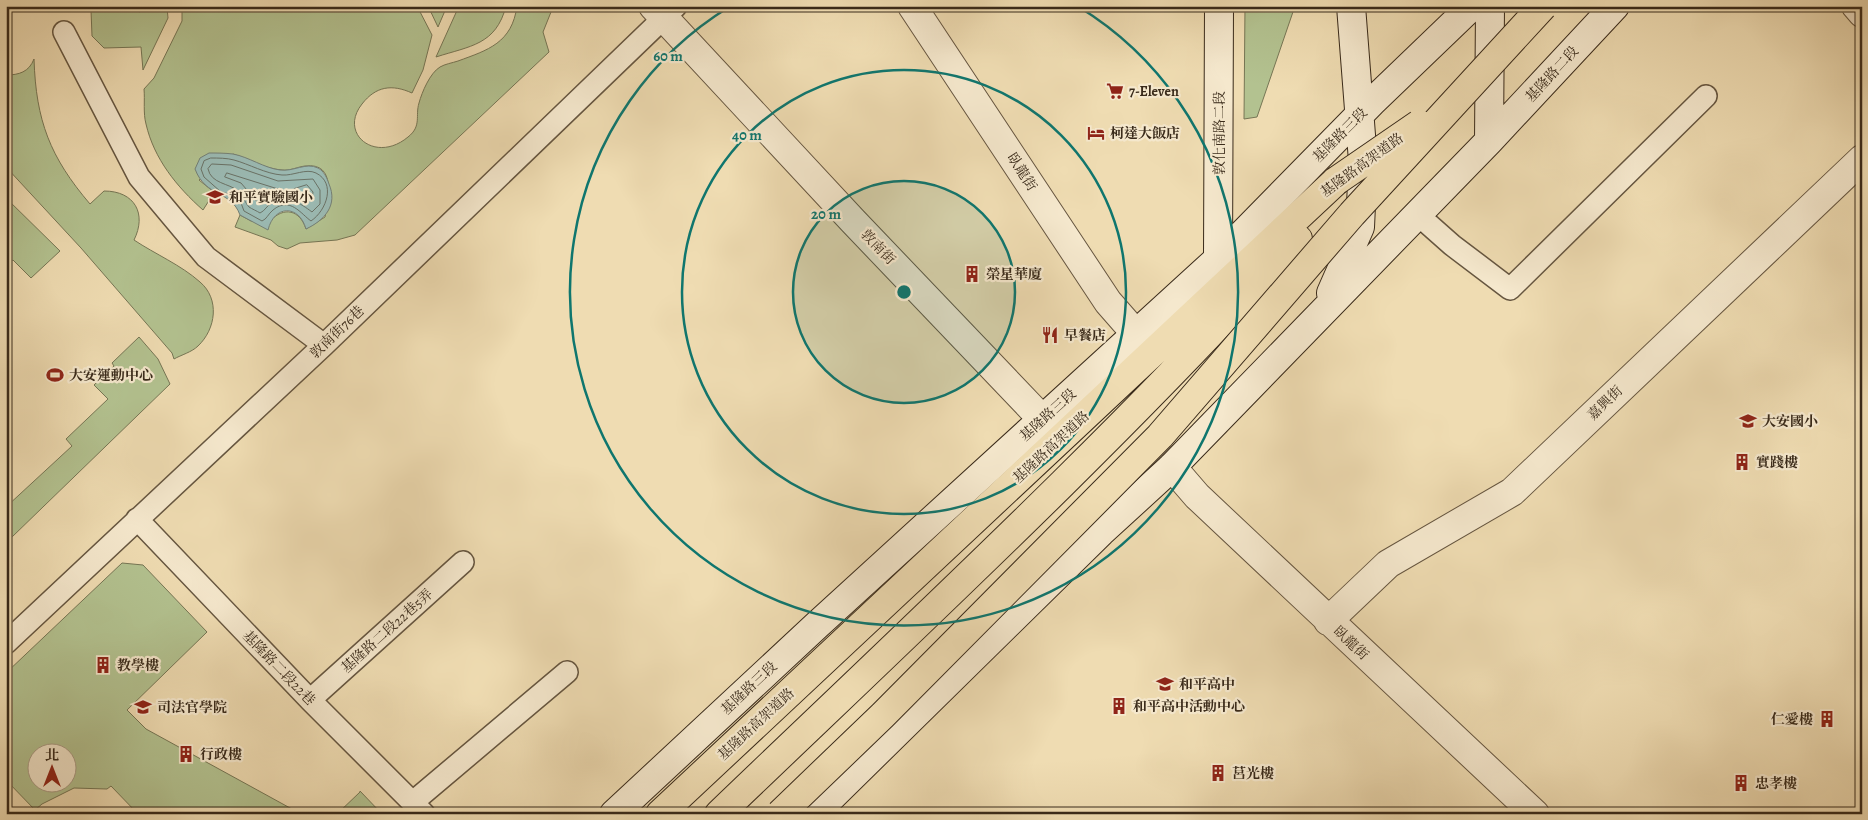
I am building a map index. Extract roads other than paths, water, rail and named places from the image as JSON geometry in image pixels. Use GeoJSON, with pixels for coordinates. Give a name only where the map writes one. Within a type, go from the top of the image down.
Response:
{"type":"FeatureCollection","features":[{"type":"Feature","properties":{"kind":"highway","name":"基隆路高架道路"},"geometry":{"type":"LineString","coordinates":[[780,814],[883,715],[1160,436],[1352,214],[1543,6]]}},
{"type":"Feature","properties":{"kind":"highway","name":"基隆路高架道路"},"geometry":{"type":"LineString","coordinates":[[660,814],[1336,181],[1457,98]]}},
{"type":"Feature","properties":{"kind":"highway"},"geometry":{"type":"LineString","coordinates":[[719,814],[1025,521],[1235,309],[1340,192],[1363,161]]}},
{"type":"Feature","properties":{"kind":"main road","name":"臥龍街"},"geometry":{"type":"LineString","coordinates":[[912,6],[1108,302],[1136,334]]}},
{"type":"Feature","properties":{"kind":"main road","name":"敦化南路二段"},"geometry":{"type":"LineString","coordinates":[[1218,259],[1220,6]]}},
{"type":"Feature","properties":{"kind":"main road"},"geometry":{"type":"LineString","coordinates":[[1323,310],[1360,227],[1363,161],[1351,6]]}},
{"type":"Feature","properties":{"kind":"main road","name":"基隆路三段"},"geometry":{"type":"LineString","coordinates":[[614,814],[808,632],[1218,259],[1359,115],[1472,6]]}},
{"type":"Feature","properties":{"kind":"main road"},"geometry":{"type":"LineString","coordinates":[[814,814],[1101,532],[1172,467],[1416,214],[1490,141],[1490,6]]}},
{"type":"Feature","properties":{"kind":"main road","name":"基隆路二段"},"geometry":{"type":"LineString","coordinates":[[1490,141],[1615,6]]}},
{"type":"Feature","properties":{"kind":"main road"},"geometry":{"type":"LineString","coordinates":[[1856,6],[1862,12]]}},
{"type":"Feature","properties":{"kind":"main road","name":"敦南街"},"geometry":{"type":"LineString","coordinates":[[664,10],[853,221],[1043,420]]}},
{"type":"Feature","properties":{"kind":"main road","name":"嘉興街"},"geometry":{"type":"LineString","coordinates":[[1328,621],[1388,564],[1512,492],[1862,159]]}},
{"type":"Feature","properties":{"kind":"main road","name":"臥龍街"},"geometry":{"type":"LineString","coordinates":[[1172,467],[1197,496],[1535,814]]}},
{"type":"Feature","properties":{"kind":"lane","name":"敦南街76巷"},"geometry":{"type":"LineString","coordinates":[[6,642],[324,345],[664,10]]}},
{"type":"Feature","properties":{"kind":"lane"},"geometry":{"type":"LineString","coordinates":[[64,32],[139,178],[206,257],[324,345]]}},
{"type":"Feature","properties":{"kind":"lane"},"geometry":{"type":"LineString","coordinates":[[1416,214],[1452,245],[1510,289],[1706,96]]}},
{"type":"Feature","properties":{"kind":"lane","name":"基隆路二段22巷"},"geometry":{"type":"LineString","coordinates":[[137,519],[310,700],[418,808]]}},
{"type":"Feature","properties":{"kind":"lane","name":"基隆路二段22巷5弄"},"geometry":{"type":"LineString","coordinates":[[310,700],[463,562]]}},
{"type":"Feature","properties":{"kind":"lane"},"geometry":{"type":"LineString","coordinates":[[418,808],[568,672]]}},
{"type":"Feature","properties":{"kind":"water"},"geometry":{"type":"Polygon","coordinates":[[[209,153],[233,154],[280,170],[309,166],[318,168],[325,175],[328,182],[332,199],[331,205],[319,221],[306,229],[298,215],[287,211],[275,216],[268,230],[240,215],[231,201],[205,185],[195,169],[200,158],[209,153]]]}},
{"type":"Feature","properties":{"kind":"place","name":"7-Eleven"},"geometry":{"type":"Point","coordinates":[1115,91]}},
{"type":"Feature","properties":{"kind":"place","name":"柯達大飯店"},"geometry":{"type":"Point","coordinates":[1096,133]}},
{"type":"Feature","properties":{"kind":"place","name":"和平實驗國小"},"geometry":{"type":"Point","coordinates":[215,197]}},
{"type":"Feature","properties":{"kind":"place","name":"榮星華廈"},"geometry":{"type":"Point","coordinates":[972,274]}},
{"type":"Feature","properties":{"kind":"place","name":"早餐店"},"geometry":{"type":"Point","coordinates":[1050,335]}},
{"type":"Feature","properties":{"kind":"place","name":"大安運動中心"},"geometry":{"type":"Point","coordinates":[55,375]}},
{"type":"Feature","properties":{"kind":"place","name":"大安國小"},"geometry":{"type":"Point","coordinates":[1748,421]}},
{"type":"Feature","properties":{"kind":"place","name":"實踐樓"},"geometry":{"type":"Point","coordinates":[1742,462]}},
{"type":"Feature","properties":{"kind":"place","name":"教學樓"},"geometry":{"type":"Point","coordinates":[103,665]}},
{"type":"Feature","properties":{"kind":"place","name":"和平高中"},"geometry":{"type":"Point","coordinates":[1165,684]}},
{"type":"Feature","properties":{"kind":"place","name":"和平高中活動中心"},"geometry":{"type":"Point","coordinates":[1119,706]}},
{"type":"Feature","properties":{"kind":"place","name":"司法官學院"},"geometry":{"type":"Point","coordinates":[143,707]}},
{"type":"Feature","properties":{"kind":"place","name":"仁愛樓"},"geometry":{"type":"Point","coordinates":[1827,719]}},
{"type":"Feature","properties":{"kind":"place","name":"行政樓"},"geometry":{"type":"Point","coordinates":[186,754]}},
{"type":"Feature","properties":{"kind":"place","name":"莒光樓"},"geometry":{"type":"Point","coordinates":[1218,773]}},
{"type":"Feature","properties":{"kind":"place","name":"忠孝樓"},"geometry":{"type":"Point","coordinates":[1741,783]}}]}
